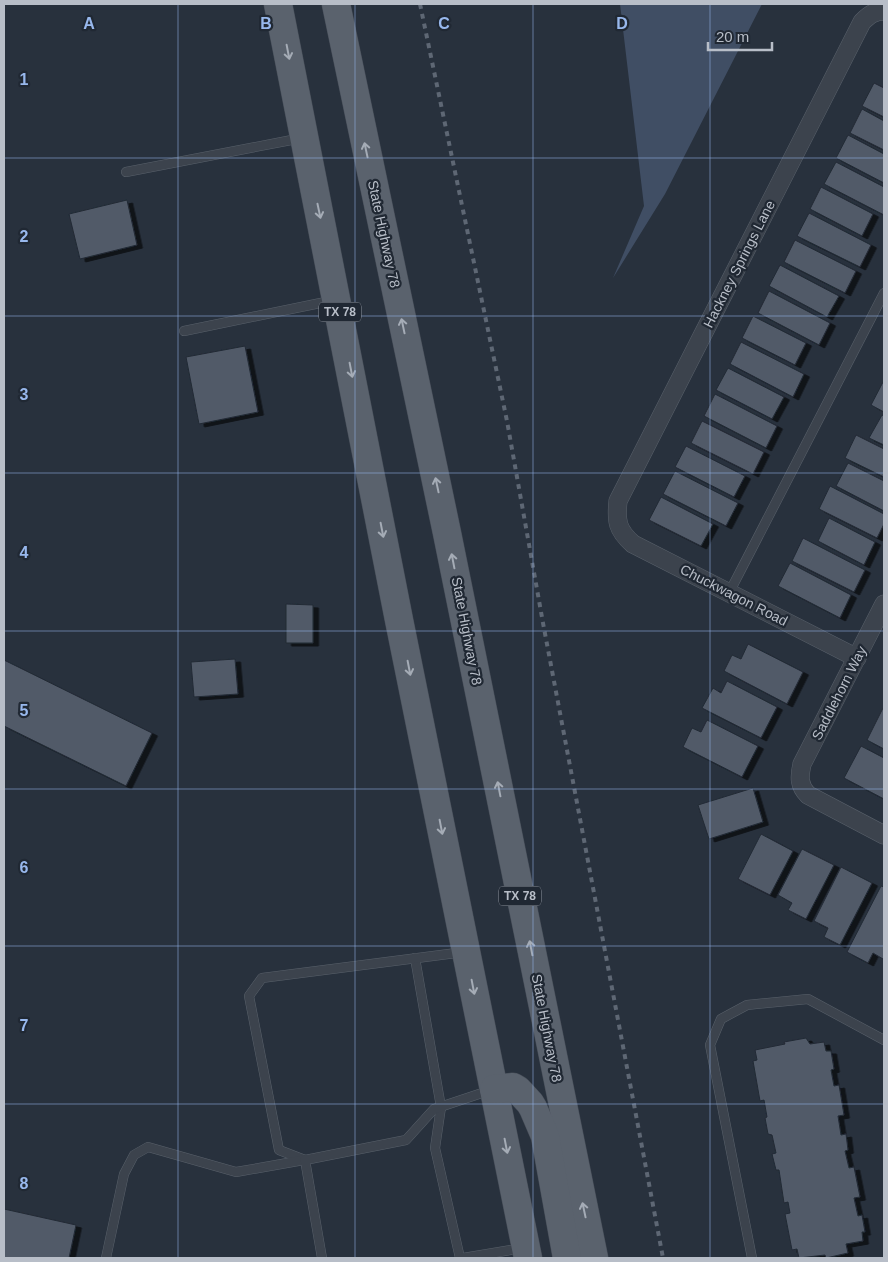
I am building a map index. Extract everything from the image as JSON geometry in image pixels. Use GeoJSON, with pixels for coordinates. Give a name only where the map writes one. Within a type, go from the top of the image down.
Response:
{"type":"FeatureCollection","features":[{"type":"Feature","properties":{"kind":"main road","name":"TX 78"},"geometry":{"type":"LineString","coordinates":[[278,4],[399,620],[527,1253]]}},
{"type":"Feature","properties":{"kind":"main road","name":"State Highway 78"},"geometry":{"type":"LineString","coordinates":[[336,4],[447,533],[594,1258]]}},
{"type":"Feature","properties":{"kind":"main road"},"geometry":{"type":"LineString","coordinates":[[494,1089],[513,1087],[518,1090],[533,1108],[545,1136],[567,1258]]}},
{"type":"Feature","properties":{"kind":"street","name":"Hackney Springs Lane"},"geometry":{"type":"LineString","coordinates":[[618,526],[616,514],[618,501],[862,22],[870,15],[881,11]]}},
{"type":"Feature","properties":{"kind":"street","name":"Chuckwagon Road"},"geometry":{"type":"LineString","coordinates":[[618,526],[624,536],[633,544],[857,658]]}},
{"type":"Feature","properties":{"kind":"street","name":"Saddlehorn Way"},"geometry":{"type":"LineString","coordinates":[[884,604],[802,764],[800,775],[802,789],[808,795],[884,835]]}},
{"type":"Feature","properties":{"kind":"lane"},"geometry":{"type":"LineString","coordinates":[[126,172],[304,137]]}},
{"type":"Feature","properties":{"kind":"lane"},"geometry":{"type":"LineString","coordinates":[[729,593],[884,293]]}},
{"type":"Feature","properties":{"kind":"lane"},"geometry":{"type":"LineString","coordinates":[[184,331],[337,300]]}},
{"type":"Feature","properties":{"kind":"lane"},"geometry":{"type":"LineString","coordinates":[[305,1160],[279,1150],[249,996],[262,978],[466,952]]}},
{"type":"Feature","properties":{"kind":"lane"},"geometry":{"type":"LineString","coordinates":[[415,958],[441,1107],[435,1148],[461,1258],[527,1253]]}},
{"type":"Feature","properties":{"kind":"lane"},"geometry":{"type":"LineString","coordinates":[[752,1258],[710,1045],[721,1019],[747,1005],[808,999],[884,1040]]}},
{"type":"Feature","properties":{"kind":"lane"},"geometry":{"type":"LineString","coordinates":[[106,1258],[124,1174],[134,1155],[148,1147],[236,1172],[406,1140],[434,1109],[494,1089]]}},
{"type":"Feature","properties":{"kind":"lane"},"geometry":{"type":"LineString","coordinates":[[305,1160],[322,1258]]}},
{"type":"Feature","properties":{"kind":"water"},"geometry":{"type":"Polygon","coordinates":[[[620,4],[762,4],[665,194],[613,278],[644,206],[620,4]]]}},
{"type":"Feature","properties":{"kind":"building"},"geometry":{"type":"Polygon","coordinates":[[[874,83],[884,88],[884,117],[862,106],[874,83]]]}},
{"type":"Feature","properties":{"kind":"building"},"geometry":{"type":"Polygon","coordinates":[[[862,109],[884,121],[884,150],[850,133],[862,109]]]}},
{"type":"Feature","properties":{"kind":"building"},"geometry":{"type":"Polygon","coordinates":[[[848,135],[884,154],[884,183],[836,158],[848,135]]]}},
{"type":"Feature","properties":{"kind":"building"},"geometry":{"type":"Polygon","coordinates":[[[836,162],[884,187],[884,215],[824,184],[836,162]]]}},
{"type":"Feature","properties":{"kind":"building"},"geometry":{"type":"Polygon","coordinates":[[[821,187],[873,214],[862,236],[810,209],[821,187]]]}},
{"type":"Feature","properties":{"kind":"building"},"geometry":{"type":"Polygon","coordinates":[[[127,200],[137,245],[80,259],[69,214],[127,200]]]}},
{"type":"Feature","properties":{"kind":"building"},"geometry":{"type":"Polygon","coordinates":[[[809,213],[871,245],[860,267],[797,236],[809,213]]]}},
{"type":"Feature","properties":{"kind":"building"},"geometry":{"type":"Polygon","coordinates":[[[795,240],[856,271],[845,293],[784,262],[795,240]]]}},
{"type":"Feature","properties":{"kind":"building"},"geometry":{"type":"Polygon","coordinates":[[[780,265],[839,296],[827,317],[769,286],[780,265]]]}},
{"type":"Feature","properties":{"kind":"building"},"geometry":{"type":"Polygon","coordinates":[[[769,291],[830,323],[819,345],[758,313],[769,291]]]}},
{"type":"Feature","properties":{"kind":"building"},"geometry":{"type":"Polygon","coordinates":[[[753,316],[806,343],[795,365],[742,338],[753,316]]]}},
{"type":"Feature","properties":{"kind":"building"},"geometry":{"type":"Polygon","coordinates":[[[741,342],[804,374],[793,397],[730,364],[741,342]]]}},
{"type":"Feature","properties":{"kind":"building"},"geometry":{"type":"Polygon","coordinates":[[[245,346],[258,412],[199,424],[186,357],[245,346]]]}},
{"type":"Feature","properties":{"kind":"building"},"geometry":{"type":"Polygon","coordinates":[[[728,368],[784,397],[772,419],[716,390],[728,368]]]}},
{"type":"Feature","properties":{"kind":"building"},"geometry":{"type":"Polygon","coordinates":[[[884,383],[884,412],[871,405],[884,383]]]}},
{"type":"Feature","properties":{"kind":"building"},"geometry":{"type":"Polygon","coordinates":[[[715,394],[777,426],[766,448],[704,416],[715,394]]]}},
{"type":"Feature","properties":{"kind":"building"},"geometry":{"type":"Polygon","coordinates":[[[882,415],[884,416],[884,445],[869,438],[882,415]]]}},
{"type":"Feature","properties":{"kind":"building"},"geometry":{"type":"Polygon","coordinates":[[[702,421],[764,452],[753,474],[691,443],[702,421]]]}},
{"type":"Feature","properties":{"kind":"building"},"geometry":{"type":"Polygon","coordinates":[[[856,435],[884,449],[884,477],[845,458],[856,435]]]}},
{"type":"Feature","properties":{"kind":"building"},"geometry":{"type":"Polygon","coordinates":[[[686,446],[745,476],[734,497],[675,467],[686,446]]]}},
{"type":"Feature","properties":{"kind":"building"},"geometry":{"type":"Polygon","coordinates":[[[848,463],[884,481],[884,511],[836,486],[848,463]]]}},
{"type":"Feature","properties":{"kind":"building"},"geometry":{"type":"Polygon","coordinates":[[[675,471],[738,503],[726,526],[663,494],[675,471]]]}},
{"type":"Feature","properties":{"kind":"building"},"geometry":{"type":"Polygon","coordinates":[[[830,486],[884,514],[884,524],[877,538],[819,509],[830,486]]]}},
{"type":"Feature","properties":{"kind":"building"},"geometry":{"type":"Polygon","coordinates":[[[661,497],[713,524],[701,546],[649,520],[661,497]]]}},
{"type":"Feature","properties":{"kind":"building"},"geometry":{"type":"Polygon","coordinates":[[[829,518],[875,542],[864,565],[818,541],[829,518]]]}},
{"type":"Feature","properties":{"kind":"building"},"geometry":{"type":"Polygon","coordinates":[[[803,538],[865,570],[854,592],[792,561],[803,538]]]}},
{"type":"Feature","properties":{"kind":"building"},"geometry":{"type":"Polygon","coordinates":[[[790,563],[851,595],[840,618],[778,586],[790,563]]]}},
{"type":"Feature","properties":{"kind":"building"},"geometry":{"type":"Polygon","coordinates":[[[286,604],[313,605],[313,643],[286,643],[286,604]]]}},
{"type":"Feature","properties":{"kind":"building"},"geometry":{"type":"Polygon","coordinates":[[[748,644],[803,672],[787,704],[724,671],[732,655],[741,659],[748,644]]]}},
{"type":"Feature","properties":{"kind":"building"},"geometry":{"type":"Polygon","coordinates":[[[235,659],[238,694],[194,697],[191,662],[235,659]]]}},
{"type":"Feature","properties":{"kind":"building"},"geometry":{"type":"Polygon","coordinates":[[[4,660],[152,733],[126,786],[4,726],[4,660]]]}},
{"type":"Feature","properties":{"kind":"building"},"geometry":{"type":"Polygon","coordinates":[[[727,681],[777,707],[761,738],[702,708],[713,688],[721,693],[727,681]]]}},
{"type":"Feature","properties":{"kind":"building"},"geometry":{"type":"Polygon","coordinates":[[[884,709],[884,749],[867,740],[884,709]]]}},
{"type":"Feature","properties":{"kind":"building"},"geometry":{"type":"Polygon","coordinates":[[[707,720],[758,746],[742,777],[683,747],[692,728],[701,732],[707,720]]]}},
{"type":"Feature","properties":{"kind":"building"},"geometry":{"type":"Polygon","coordinates":[[[861,746],[884,758],[884,799],[844,778],[861,746]]]}},
{"type":"Feature","properties":{"kind":"building"},"geometry":{"type":"Polygon","coordinates":[[[753,788],[763,822],[709,839],[698,805],[753,788]]]}},
{"type":"Feature","properties":{"kind":"building"},"geometry":{"type":"Polygon","coordinates":[[[761,834],[793,851],[770,895],[738,879],[761,834]]]}},
{"type":"Feature","properties":{"kind":"building"},"geometry":{"type":"Polygon","coordinates":[[[802,849],[834,865],[806,919],[788,910],[792,903],[778,895],[802,849]]]}},
{"type":"Feature","properties":{"kind":"building"},"geometry":{"type":"Polygon","coordinates":[[[841,867],[872,883],[840,945],[824,937],[828,928],[814,921],[841,867]]]}},
{"type":"Feature","properties":{"kind":"building"},"geometry":{"type":"Polygon","coordinates":[[[881,886],[884,887],[884,957],[883,959],[873,953],[868,963],[847,952],[881,886]]]}},
{"type":"Feature","properties":{"kind":"building"},"geometry":{"type":"Polygon","coordinates":[[[806,1038],[810,1044],[824,1042],[826,1051],[831,1051],[834,1069],[831,1070],[834,1086],[839,1085],[844,1115],[838,1116],[841,1135],[846,1134],[848,1150],[845,1151],[849,1168],[854,1167],[860,1197],[854,1198],[858,1216],[862,1215],[865,1232],[862,1232],[863,1241],[846,1244],[848,1253],[826,1258],[825,1255],[799,1258],[797,1249],[792,1250],[785,1214],[790,1213],[788,1202],[784,1203],[779,1170],[776,1170],[772,1154],[776,1153],[772,1135],[768,1134],[764,1100],[760,1101],[753,1061],[757,1060],[755,1050],[806,1038]]]}},
{"type":"Feature","properties":{"kind":"building"},"geometry":{"type":"Polygon","coordinates":[[[4,1209],[76,1225],[69,1258],[4,1258],[4,1209]]]}},
{"type":"Feature","properties":{"kind":"railway"},"geometry":{"type":"LineString","coordinates":[[420,4],[507,421],[543,623],[663,1258]]}}]}
